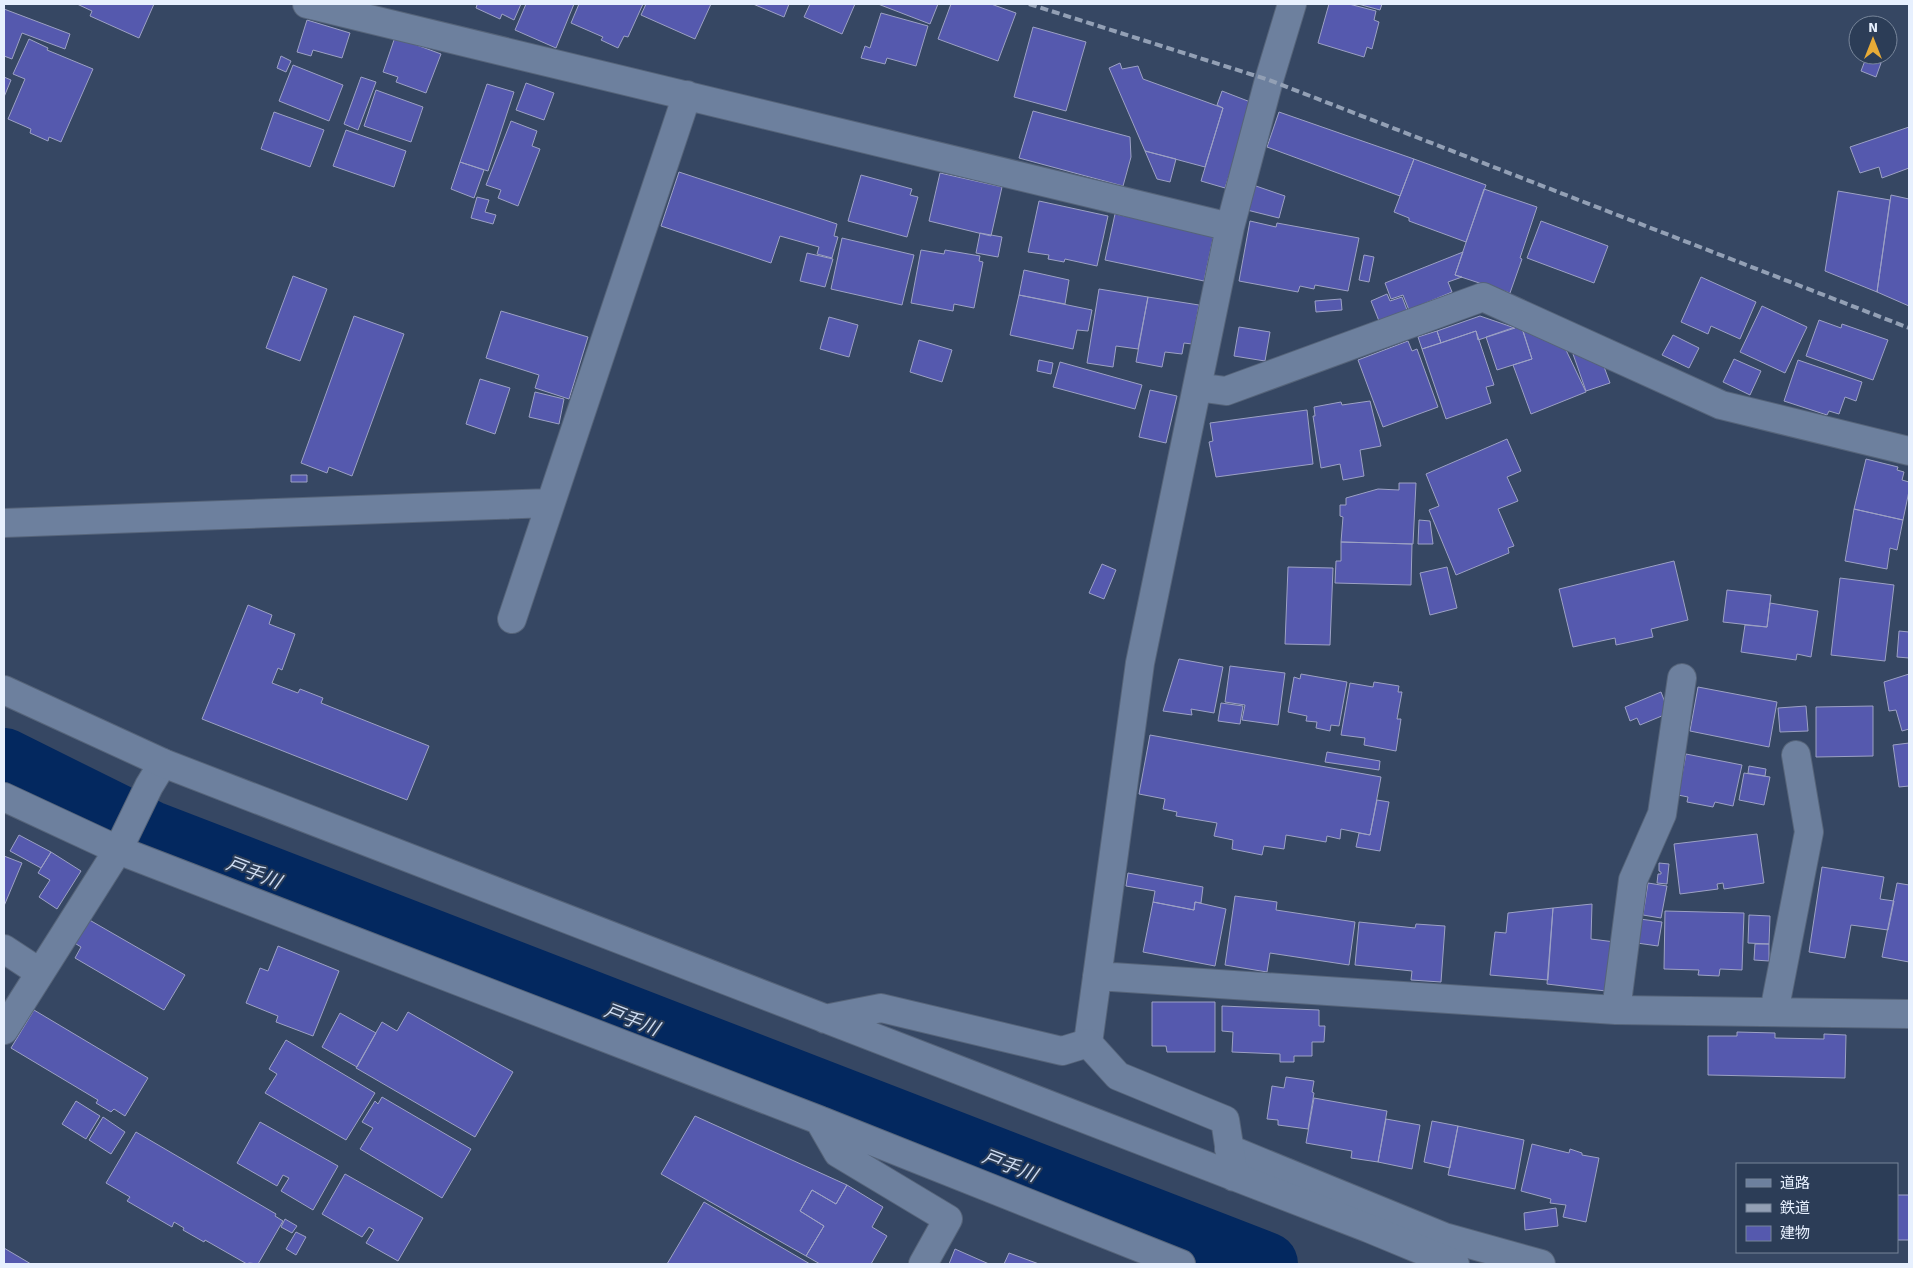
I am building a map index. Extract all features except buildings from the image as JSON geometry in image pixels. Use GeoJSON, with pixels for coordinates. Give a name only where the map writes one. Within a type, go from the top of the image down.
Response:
{"type":"FeatureCollection","features":[{"type":"Feature","properties":{"kind":"street"},"geometry":{"type":"LineString","coordinates":[[308,4],[1230,227]]}},
{"type":"Feature","properties":{"kind":"street"},"geometry":{"type":"LineString","coordinates":[[1234,1177],[1224,1120],[1118,1076],[1088,1043],[1140,663],[1230,227],[1268,80],[1292,4]]}},
{"type":"Feature","properties":{"kind":"street"},"geometry":{"type":"LineString","coordinates":[[512,619],[687,95]]}},
{"type":"Feature","properties":{"kind":"street"},"geometry":{"type":"LineString","coordinates":[[1197,387],[1226,391],[1483,296],[1721,405],[1909,451]]}},
{"type":"Feature","properties":{"kind":"street"},"geometry":{"type":"LineString","coordinates":[[4,522],[550,504]]}},
{"type":"Feature","properties":{"kind":"street"},"geometry":{"type":"LineString","coordinates":[[1616,1010],[1633,880],[1662,814],[1682,678]]}},
{"type":"Feature","properties":{"kind":"street"},"geometry":{"type":"LineString","coordinates":[[4,690],[163,762],[1368,1228],[1455,1264]]}},
{"type":"Feature","properties":{"kind":"street"},"geometry":{"type":"LineString","coordinates":[[1774,1012],[1809,832],[1796,755]]}},
{"type":"Feature","properties":{"kind":"street"},"geometry":{"type":"LineString","coordinates":[[4,1030],[118,850],[149,786],[163,762]]}},
{"type":"Feature","properties":{"kind":"street"},"geometry":{"type":"LineString","coordinates":[[4,797],[118,850],[819,1120],[1181,1264]]}},
{"type":"Feature","properties":{"kind":"street"},"geometry":{"type":"LineString","coordinates":[[4,949],[39,972]]}},
{"type":"Feature","properties":{"kind":"street"},"geometry":{"type":"LineString","coordinates":[[1097,976],[1616,1010],[1909,1014]]}},
{"type":"Feature","properties":{"kind":"street"},"geometry":{"type":"LineString","coordinates":[[825,1019],[881,1008],[1062,1051],[1088,1043]]}},
{"type":"Feature","properties":{"kind":"street"},"geometry":{"type":"LineString","coordinates":[[819,1120],[838,1153],[948,1219],[923,1264]]}},
{"type":"Feature","properties":{"kind":"street"},"geometry":{"type":"LineString","coordinates":[[1229,1149],[1444,1237],[1541,1264]]}},
{"type":"Feature","properties":{"kind":"waterway","name":"戸手川"},"geometry":{"type":"LineString","coordinates":[[4,760],[149,832],[1266,1264]]}},
{"type":"Feature","properties":{"kind":"railway"},"geometry":{"type":"LineString","coordinates":[[1029,4],[1269,80],[1909,328]]}}]}
